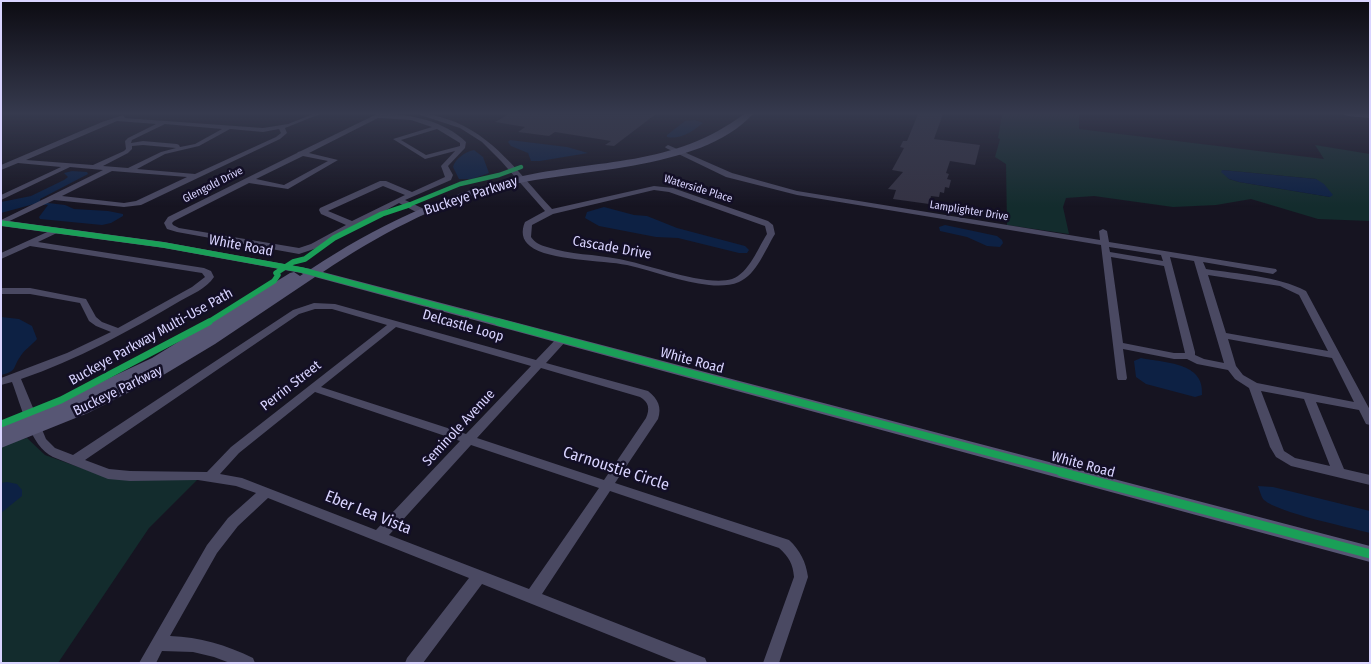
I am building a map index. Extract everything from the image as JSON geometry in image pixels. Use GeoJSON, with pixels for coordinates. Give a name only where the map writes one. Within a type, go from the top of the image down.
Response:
{"type":"FeatureCollection","features":[{"type":"Feature","properties":{"kind":"street"},"geometry":{"type":"LineString","coordinates":[[1,168],[56,145]]}},
{"type":"Feature","properties":{"kind":"street"},"geometry":{"type":"LineString","coordinates":[[95,168],[129,150],[128,145]]}},
{"type":"Feature","properties":{"kind":"street"},"geometry":{"type":"LineString","coordinates":[[166,145],[178,146],[178,149]]}},
{"type":"Feature","properties":{"kind":"street"},"geometry":{"type":"LineString","coordinates":[[129,171],[157,155],[194,145]]}},
{"type":"Feature","properties":{"kind":"street"},"geometry":{"type":"LineString","coordinates":[[52,200],[133,204],[263,145]]}},
{"type":"Feature","properties":{"kind":"street","name":"Glengold Drive"},"geometry":{"type":"LineString","coordinates":[[317,145],[171,219],[168,223],[170,227],[176,230],[299,251],[306,250],[351,224]]}},
{"type":"Feature","properties":{"kind":"street"},"geometry":{"type":"LineString","coordinates":[[406,145],[425,157],[463,147]]}},
{"type":"Feature","properties":{"kind":"street"},"geometry":{"type":"LineString","coordinates":[[486,145],[550,212]]}},
{"type":"Feature","properties":{"kind":"street","name":"Buckeye Parkway"},"geometry":{"type":"LineString","coordinates":[[672,149],[681,145]]}},
{"type":"Feature","properties":{"kind":"street","name":"Buckeye Parkway"},"geometry":{"type":"LineString","coordinates":[[1,442],[157,361],[372,236],[416,204],[466,188],[685,145]]}},
{"type":"Feature","properties":{"kind":"street"},"geometry":{"type":"LineString","coordinates":[[416,204],[383,183],[323,210],[351,224],[400,201],[416,204],[448,178],[449,175],[444,166],[463,147]]}},
{"type":"Feature","properties":{"kind":"street","name":"Lamplighter Drive"},"geometry":{"type":"LineString","coordinates":[[672,149],[729,175],[797,193],[1273,271]]}},
{"type":"Feature","properties":{"kind":"street"},"geometry":{"type":"LineString","coordinates":[[247,180],[285,187],[335,160],[300,153]]}},
{"type":"Feature","properties":{"kind":"street"},"geometry":{"type":"LineString","coordinates":[[19,161],[197,176]]}},
{"type":"Feature","properties":{"kind":"street"},"geometry":{"type":"LineString","coordinates":[[1,198],[69,165]]}},
{"type":"Feature","properties":{"kind":"street"},"geometry":{"type":"LineString","coordinates":[[5,224],[35,211],[40,206],[112,169]]}},
{"type":"Feature","properties":{"kind":"street","name":"Waterside Place"},"geometry":{"type":"LineString","coordinates":[[550,212],[654,188],[670,190],[769,225],[771,234],[749,270],[734,281]]}},
{"type":"Feature","properties":{"kind":"street","name":"Cascade Drive"},"geometry":{"type":"LineString","coordinates":[[550,212],[534,219],[528,224],[526,230],[528,240],[540,248],[619,261],[708,282],[734,281]]}},
{"type":"Feature","properties":{"kind":"street","name":"White Road"},"geometry":{"type":"LineString","coordinates":[[5,224],[164,245],[308,272],[1370,554]]}},
{"type":"Feature","properties":{"kind":"street"},"geometry":{"type":"LineString","coordinates":[[1,256],[56,230]]}},
{"type":"Feature","properties":{"kind":"street"},"geometry":{"type":"LineString","coordinates":[[1104,231],[1122,378]]}},
{"type":"Feature","properties":{"kind":"street"},"geometry":{"type":"LineString","coordinates":[[1,382],[92,346],[209,279],[210,275],[204,271],[29,243]]}},
{"type":"Feature","properties":{"kind":"street"},"geometry":{"type":"LineString","coordinates":[[1107,254],[1167,264]]}},
{"type":"Feature","properties":{"kind":"street"},"geometry":{"type":"LineString","coordinates":[[1165,254],[1190,352],[1189,356]]}},
{"type":"Feature","properties":{"kind":"street"},"geometry":{"type":"LineString","coordinates":[[1198,259],[1231,367],[1239,378],[1254,386],[1362,407]]}},
{"type":"Feature","properties":{"kind":"street"},"geometry":{"type":"LineString","coordinates":[[1202,271],[1294,288],[1303,293],[1370,421]]}},
{"type":"Feature","properties":{"kind":"street"},"geometry":{"type":"LineString","coordinates":[[1,291],[30,291],[83,301],[87,305],[90,316],[96,322],[119,332]]}},
{"type":"Feature","properties":{"kind":"street","name":"Delcastle Loop"},"geometry":{"type":"LineString","coordinates":[[74,461],[296,312],[307,307],[326,305],[637,391],[651,400],[655,407],[652,419],[532,597]]}},
{"type":"Feature","properties":{"kind":"street","name":"Perrin Street"},"geometry":{"type":"LineString","coordinates":[[210,476],[235,450],[395,323]]}},
{"type":"Feature","properties":{"kind":"street"},"geometry":{"type":"LineString","coordinates":[[1221,335],[1336,356]]}},
{"type":"Feature","properties":{"kind":"street","name":"Seminole Avenue"},"geometry":{"type":"LineString","coordinates":[[379,536],[562,339]]}},
{"type":"Feature","properties":{"kind":"street"},"geometry":{"type":"LineString","coordinates":[[1118,345],[1174,356],[1189,356],[1200,362],[1231,367]]}},
{"type":"Feature","properties":{"kind":"street","name":"Eber Lea Vista"},"geometry":{"type":"LineString","coordinates":[[15,377],[42,441],[51,450],[100,472],[118,475],[210,476],[238,481],[699,663]]}},
{"type":"Feature","properties":{"kind":"street"},"geometry":{"type":"LineString","coordinates":[[1254,386],[1280,454],[1291,462],[1370,480]]}},
{"type":"Feature","properties":{"kind":"street","name":"Carnoustie Circle"},"geometry":{"type":"LineString","coordinates":[[314,388],[775,539],[791,549],[799,563],[801,576],[771,663]]}},
{"type":"Feature","properties":{"kind":"street"},"geometry":{"type":"LineString","coordinates":[[1308,396],[1339,473]]}},
{"type":"Feature","properties":{"kind":"street","name":"Buckeye Parkway"},"geometry":{"type":"LineString","coordinates":[[1,431],[34,424]]}},
{"type":"Feature","properties":{"kind":"street"},"geometry":{"type":"LineString","coordinates":[[147,663],[212,549],[233,522],[266,492]]}},
{"type":"Feature","properties":{"kind":"street"},"geometry":{"type":"LineString","coordinates":[[413,663],[479,576]]}},
{"type":"Feature","properties":{"kind":"street"},"geometry":{"type":"LineString","coordinates":[[158,644],[210,647],[247,663]]}},
{"type":"Feature","properties":{"kind":"green space"},"geometry":{"type":"Polygon","coordinates":[[[998,145],[1210,145],[1324,159],[1315,145],[1370,154],[1370,221],[1318,219],[1251,199],[1216,205],[1173,207],[1094,196],[1066,198],[1063,207],[1069,234],[1007,225],[1006,164],[995,157],[998,145]],[[1222,170],[1229,179],[1239,182],[1330,197],[1316,179],[1222,170]]]}},
{"type":"Feature","properties":{"kind":"green space"},"geometry":{"type":"Polygon","coordinates":[[[27,438],[45,455],[112,479],[198,479],[149,528],[58,663],[1,663],[1,445],[27,438]]]}},
{"type":"Feature","properties":{"kind":"water"},"geometry":{"type":"Polygon","coordinates":[[[551,145],[588,153],[531,161],[528,153],[511,146],[551,145]]]}},
{"type":"Feature","properties":{"kind":"water"},"geometry":{"type":"Polygon","coordinates":[[[474,150],[483,157],[489,173],[472,179],[459,179],[453,167],[454,164],[461,156],[474,150]]]}},
{"type":"Feature","properties":{"kind":"water"},"geometry":{"type":"Polygon","coordinates":[[[1222,170],[1316,179],[1324,184],[1333,195],[1330,197],[1239,182],[1229,179],[1221,172],[1222,170]]]}},
{"type":"Feature","properties":{"kind":"water"},"geometry":{"type":"Polygon","coordinates":[[[72,171],[87,172],[88,174],[40,199],[40,202],[65,205],[74,209],[108,211],[123,214],[123,216],[111,223],[102,225],[40,219],[39,217],[48,205],[34,204],[1,213],[1,202],[31,196],[64,180],[68,177],[64,173],[72,171]]]}},
{"type":"Feature","properties":{"kind":"water"},"geometry":{"type":"Polygon","coordinates":[[[604,207],[634,215],[647,216],[677,228],[745,246],[749,250],[747,253],[739,253],[678,238],[656,237],[599,226],[585,218],[587,212],[604,207]]]}},
{"type":"Feature","properties":{"kind":"water"},"geometry":{"type":"Polygon","coordinates":[[[945,225],[997,236],[1003,243],[1000,247],[987,246],[967,237],[940,231],[939,227],[945,225]]]}},
{"type":"Feature","properties":{"kind":"water"},"geometry":{"type":"Polygon","coordinates":[[[1,317],[19,319],[32,326],[37,339],[22,354],[14,369],[1,375],[1,317]]]}},
{"type":"Feature","properties":{"kind":"water"},"geometry":{"type":"Polygon","coordinates":[[[1141,358],[1172,363],[1190,370],[1197,376],[1201,384],[1202,395],[1195,397],[1146,384],[1136,377],[1134,361],[1141,358]]]}},
{"type":"Feature","properties":{"kind":"water"},"geometry":{"type":"Polygon","coordinates":[[[1,483],[17,484],[22,490],[22,496],[1,513],[1,483]]]}},
{"type":"Feature","properties":{"kind":"water"},"geometry":{"type":"Polygon","coordinates":[[[1258,486],[1273,487],[1370,511],[1370,533],[1298,515],[1272,505],[1263,499],[1258,486]]]}},
{"type":"Feature","properties":{"kind":"building"},"geometry":{"type":"Polygon","coordinates":[[[901,145],[980,145],[975,165],[950,161],[946,173],[949,174],[947,179],[951,180],[949,188],[945,187],[944,193],[940,192],[939,197],[931,196],[929,204],[893,199],[896,190],[888,189],[903,172],[892,170],[904,148],[900,147],[901,145]]]}},
{"type":"Feature","properties":{"kind":"cycle path","name":"Buckeye Parkway Multi-Use Path"},"geometry":{"type":"LineString","coordinates":[[1,424],[61,400],[204,325],[274,281],[278,275],[276,273],[293,262],[305,259],[334,238],[382,214],[394,211],[460,184],[499,175],[521,167]]}},
{"type":"Feature","properties":{"kind":"cycle path"},"geometry":{"type":"LineString","coordinates":[[1,223],[164,245],[302,270],[1370,554]]}}]}
